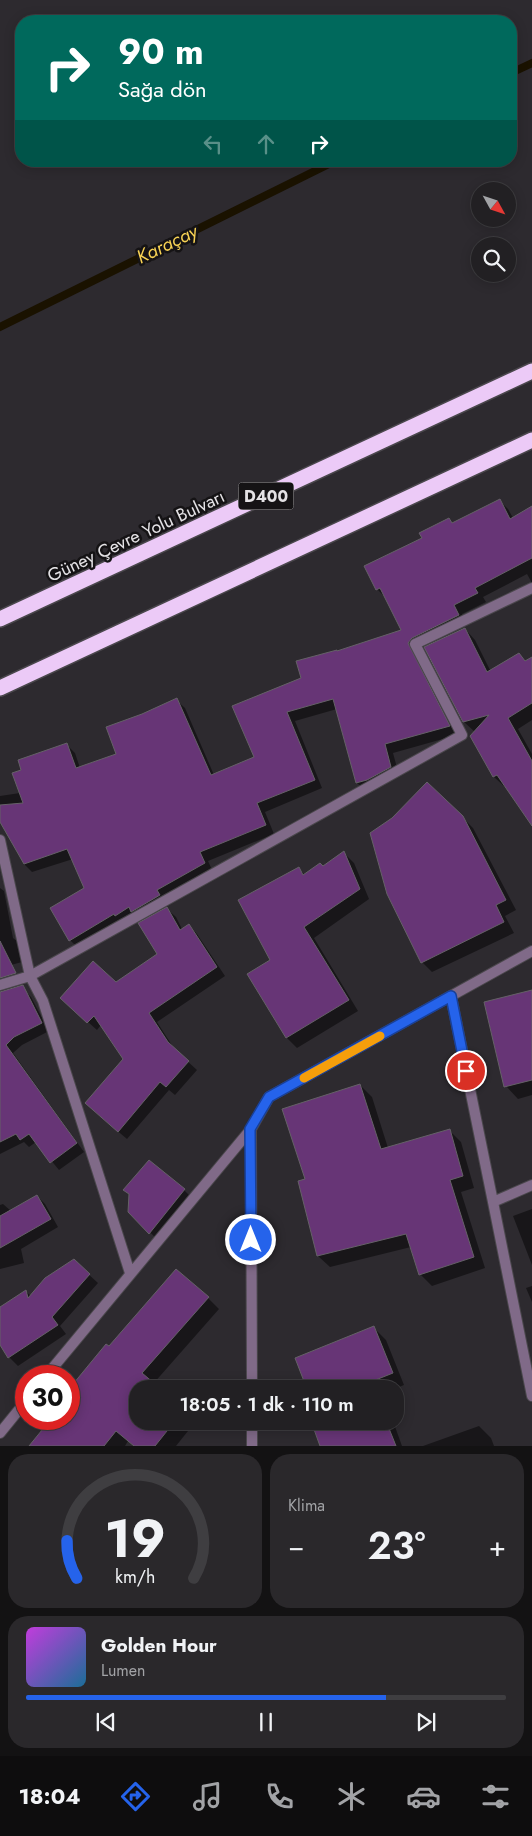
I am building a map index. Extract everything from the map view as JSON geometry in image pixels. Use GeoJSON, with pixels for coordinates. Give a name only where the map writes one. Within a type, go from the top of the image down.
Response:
{"type":"FeatureCollection","features":[{"type":"Feature","properties":{"kind":"highway","name":"Güney Çevre Yolu Bulvarı"},"geometry":{"type":"LineString","coordinates":[[0,619],[532,371]]}},
{"type":"Feature","properties":{"kind":"highway"},"geometry":{"type":"LineString","coordinates":[[0,688],[532,440]]}},
{"type":"Feature","properties":{"kind":"street"},"geometry":{"type":"LineString","coordinates":[[0,985],[30,976],[462,735],[415,644],[532,588]]}},
{"type":"Feature","properties":{"kind":"street"},"geometry":{"type":"LineString","coordinates":[[0,840],[30,976],[43,1001],[130,1273]]}},
{"type":"Feature","properties":{"kind":"street"},"geometry":{"type":"LineString","coordinates":[[55,1365],[250,1129],[269,1097],[532,951]]}},
{"type":"Feature","properties":{"kind":"street"},"geometry":{"type":"LineString","coordinates":[[451,996],[532,1396]]}},
{"type":"Feature","properties":{"kind":"street"},"geometry":{"type":"LineString","coordinates":[[250,1129],[252,1380]]}},
{"type":"Feature","properties":{"kind":"street"},"geometry":{"type":"LineString","coordinates":[[493,1202],[532,1185]]}},
{"type":"Feature","properties":{"kind":"street"},"geometry":{"type":"LineString","coordinates":[[0,1433],[15,1415]]}},
{"type":"Feature","properties":{"kind":"street"},"geometry":{"type":"LineString","coordinates":[[252,1430],[252,1446]]}},
{"type":"Feature","properties":{"kind":"building"},"geometry":{"type":"Polygon","coordinates":[[[500,499],[510,519],[532,506],[532,558],[475,588],[478,593],[454,605],[459,615],[412,638],[408,643],[450,726],[385,744],[391,767],[367,780],[356,783],[333,699],[287,712],[315,780],[257,803],[266,825],[200,852],[205,863],[157,890],[160,895],[131,912],[129,907],[115,916],[114,914],[69,941],[50,908],[84,888],[67,849],[24,864],[0,822],[0,805],[23,803],[12,773],[21,770],[18,760],[67,743],[76,768],[116,754],[106,727],[142,714],[177,698],[211,775],[254,757],[232,706],[301,678],[296,661],[337,651],[401,630],[380,588],[376,590],[364,566],[422,538],[419,533],[449,518],[452,523],[500,499]]]}},
{"type":"Feature","properties":{"kind":"building"},"geometry":{"type":"Polygon","coordinates":[[[465,628],[487,672],[519,653],[525,661],[532,657],[532,703],[508,718],[532,761],[532,826],[497,775],[493,777],[470,736],[489,715],[463,722],[424,647],[465,628]]]}},
{"type":"Feature","properties":{"kind":"building"},"geometry":{"type":"Polygon","coordinates":[[[427,782],[463,816],[506,900],[496,905],[504,922],[421,963],[387,894],[370,833],[392,818],[427,782]]]}},
{"type":"Feature","properties":{"kind":"building"},"geometry":{"type":"Polygon","coordinates":[[[344,851],[360,889],[304,927],[349,1000],[286,1038],[247,974],[270,960],[238,900],[299,867],[303,875],[320,863],[323,866],[344,851]]]}},
{"type":"Feature","properties":{"kind":"building"},"geometry":{"type":"Polygon","coordinates":[[[167,907],[180,930],[189,924],[217,967],[149,1013],[168,1042],[189,1061],[166,1087],[160,1082],[118,1132],[85,1103],[123,1059],[94,1016],[87,1023],[60,998],[93,961],[116,982],[157,954],[138,923],[167,907]]]}},
{"type":"Feature","properties":{"kind":"building"},"geometry":{"type":"Polygon","coordinates":[[[0,941],[16,973],[0,978],[0,941]]]}},
{"type":"Feature","properties":{"kind":"building"},"geometry":{"type":"Polygon","coordinates":[[[23,985],[42,1023],[14,1037],[6,1045],[77,1143],[50,1163],[29,1134],[20,1140],[16,1134],[0,1142],[0,992],[23,985]]]}},
{"type":"Feature","properties":{"kind":"building"},"geometry":{"type":"Polygon","coordinates":[[[532,990],[532,1080],[504,1087],[484,1002],[532,990]]]}},
{"type":"Feature","properties":{"kind":"building"},"geometry":{"type":"Polygon","coordinates":[[[360,1084],[381,1149],[450,1129],[463,1176],[450,1180],[474,1257],[419,1275],[406,1234],[317,1256],[298,1181],[305,1179],[282,1109],[360,1084]]]}},
{"type":"Feature","properties":{"kind":"building"},"geometry":{"type":"Polygon","coordinates":[[[149,1160],[185,1189],[149,1234],[128,1212],[129,1194],[123,1190],[149,1160]]]}},
{"type":"Feature","properties":{"kind":"building"},"geometry":{"type":"Polygon","coordinates":[[[37,1195],[51,1219],[0,1248],[0,1216],[37,1195]]]}},
{"type":"Feature","properties":{"kind":"building"},"geometry":{"type":"Polygon","coordinates":[[[74,1259],[90,1274],[52,1317],[58,1325],[8,1358],[0,1345],[0,1307],[26,1290],[28,1298],[45,1278],[74,1259]]]}},
{"type":"Feature","properties":{"kind":"building"},"geometry":{"type":"Polygon","coordinates":[[[176,1269],[209,1297],[142,1373],[150,1380],[129,1380],[129,1430],[168,1430],[155,1446],[134,1446],[116,1431],[104,1446],[29,1446],[42,1430],[80,1430],[80,1376],[106,1344],[109,1346],[176,1269]]]}},
{"type":"Feature","properties":{"kind":"building"},"geometry":{"type":"Polygon","coordinates":[[[374,1326],[393,1373],[376,1380],[304,1380],[295,1358],[374,1326]]]}},
{"type":"Feature","properties":{"kind":"building"},"geometry":{"type":"Polygon","coordinates":[[[314,1430],[390,1430],[396,1446],[320,1446],[314,1430]]]}},
{"type":"Feature","properties":{"kind":"waterway","name":"Karaçay"},"geometry":{"type":"LineString","coordinates":[[517,70],[532,63]]}},
{"type":"Feature","properties":{"kind":"waterway","name":"Karaçay"},"geometry":{"type":"LineString","coordinates":[[0,327],[323,167]]}},
{"type":"Feature","properties":{"kind":"slow traffic"},"geometry":{"type":"LineString","coordinates":[[304,1078],[380,1036]]}},
{"type":"Feature","properties":{"kind":"route"},"geometry":{"type":"LineString","coordinates":[[251,1240],[250,1129],[269,1097],[451,996],[466,1071]]}}]}
